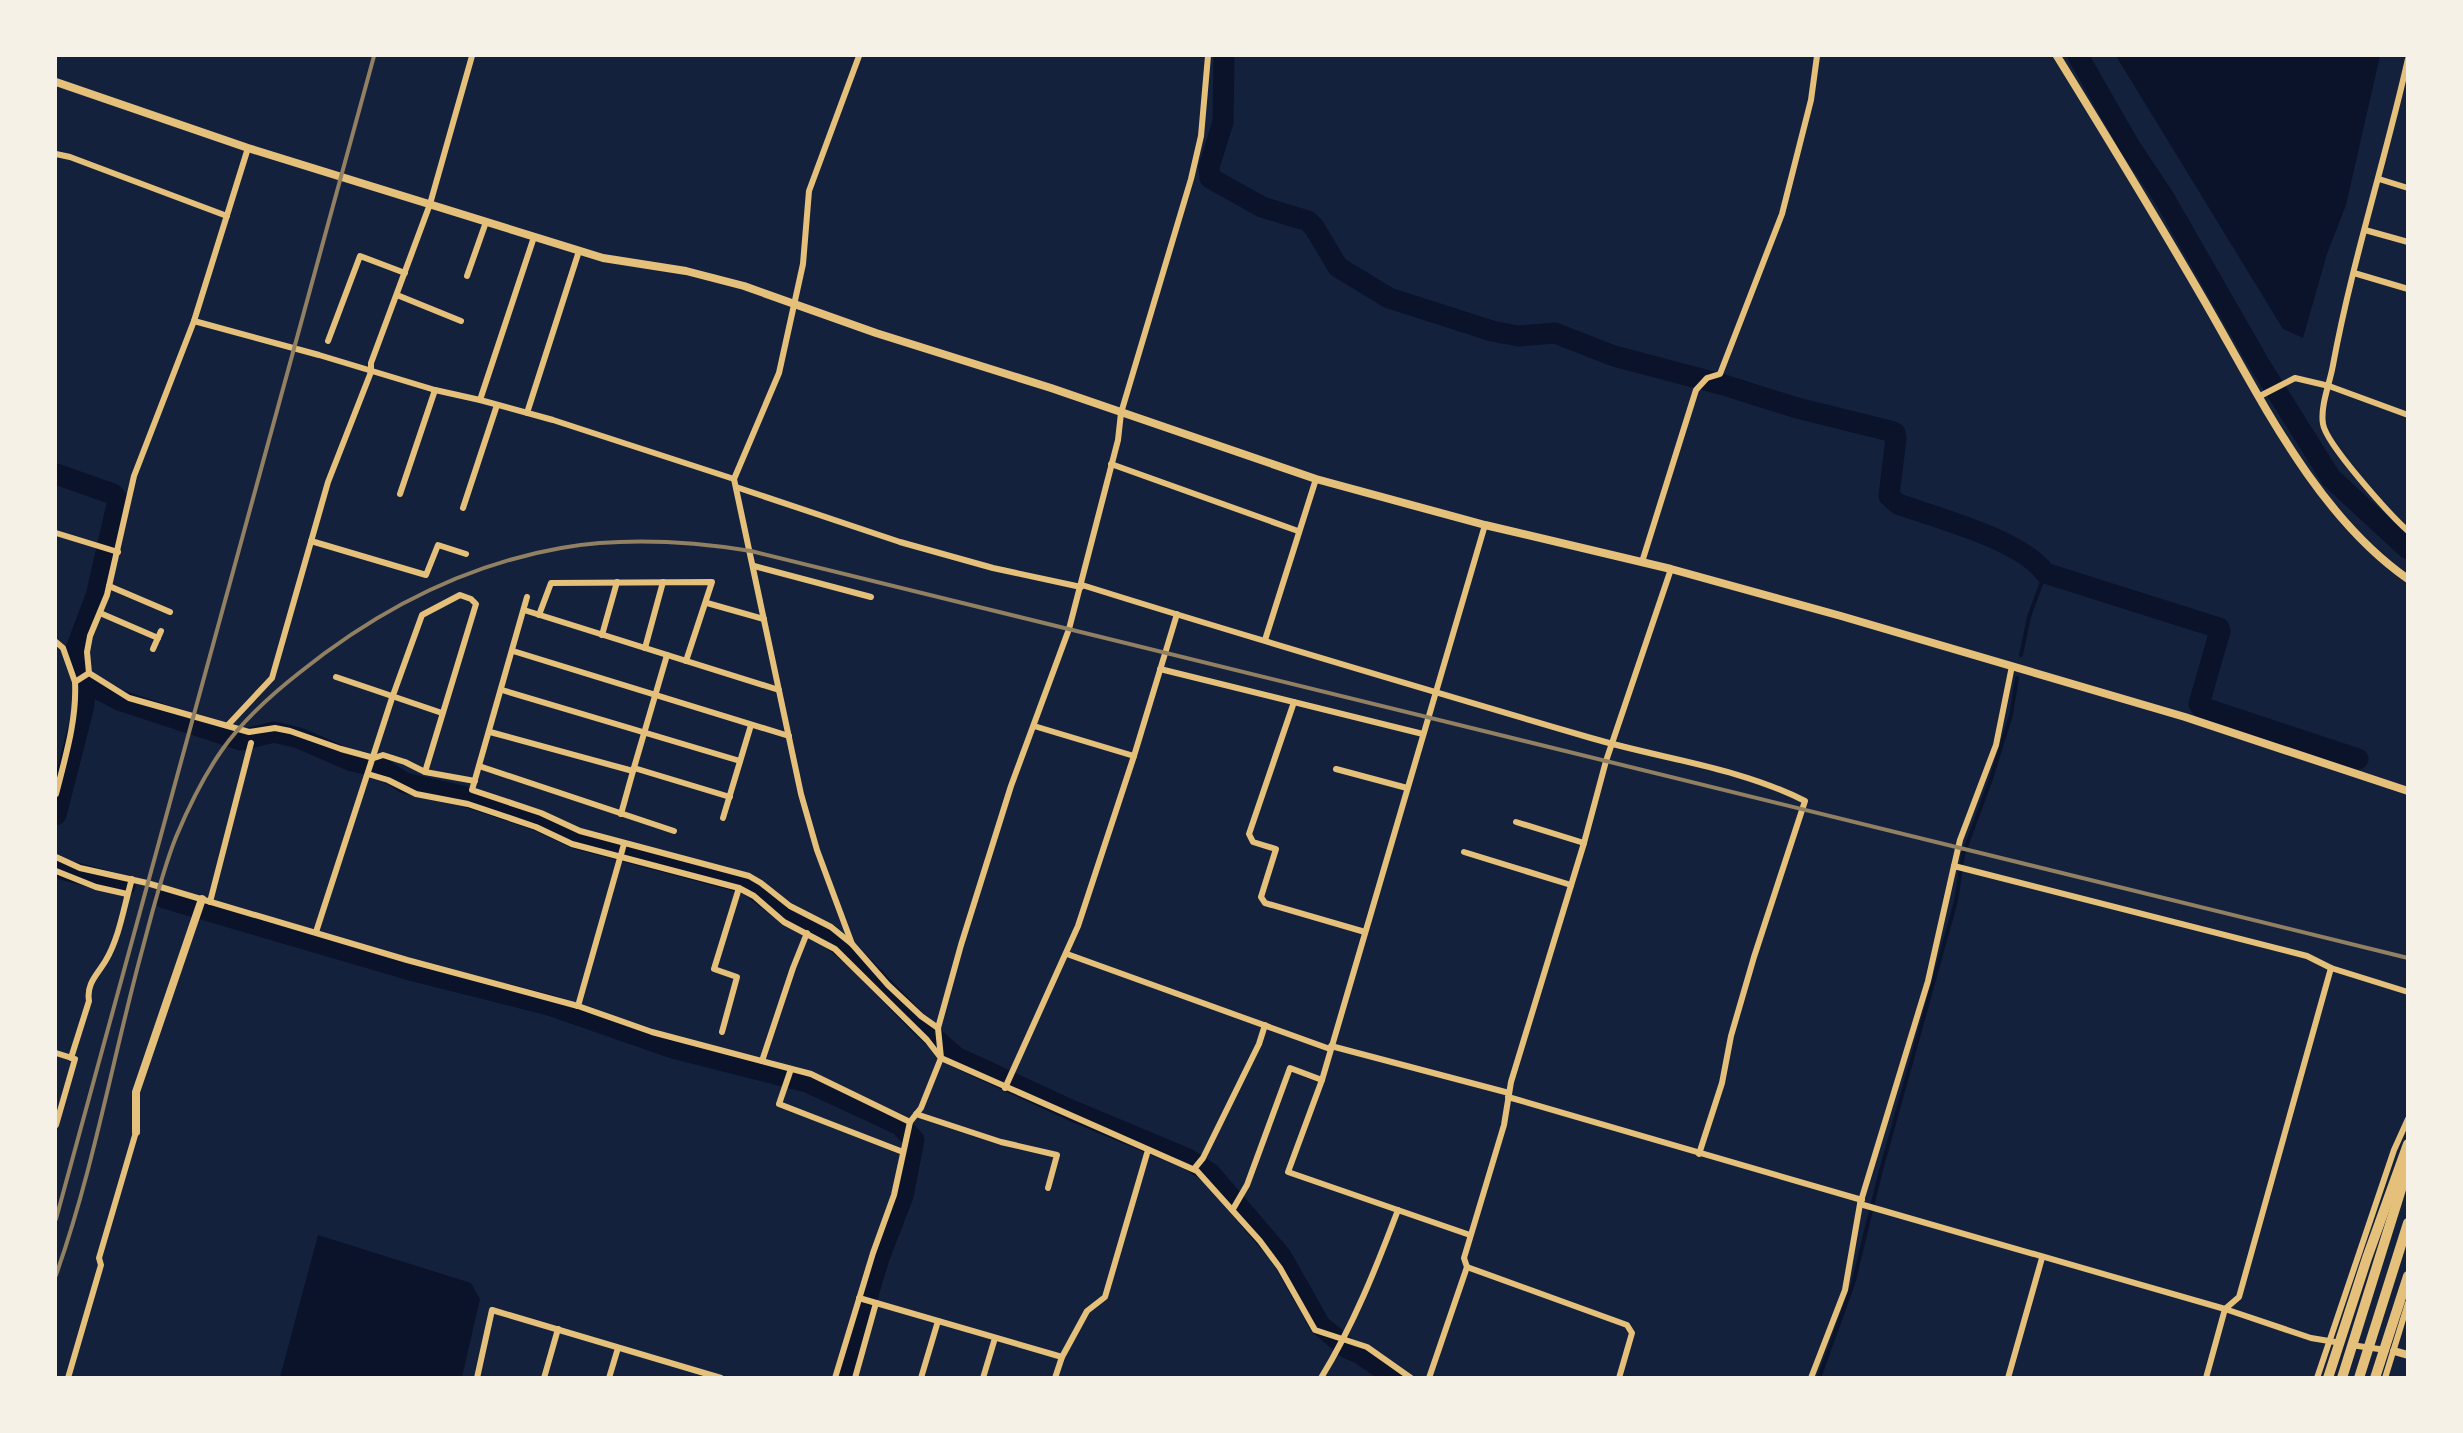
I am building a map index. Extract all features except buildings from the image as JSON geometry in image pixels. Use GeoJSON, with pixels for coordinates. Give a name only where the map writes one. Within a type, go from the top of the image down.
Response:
{"type":"FeatureCollection","features":[{"type":"Feature","properties":{"kind":"highway"},"geometry":{"type":"LineString","coordinates":[[2328,1377],[2408,1144]]}},
{"type":"Feature","properties":{"kind":"highway"},"geometry":{"type":"LineString","coordinates":[[2342,1377],[2408,1167]]}},
{"type":"Feature","properties":{"kind":"highway"},"geometry":{"type":"LineString","coordinates":[[2359,1377],[2408,1223]]}},
{"type":"Feature","properties":{"kind":"highway"},"geometry":{"type":"LineString","coordinates":[[2375,1377],[2408,1276]]}},
{"type":"Feature","properties":{"kind":"street"},"geometry":{"type":"LineString","coordinates":[[228,725],[272,678],[328,482],[371,372],[372,363],[430,204],[472,56]]}},
{"type":"Feature","properties":{"kind":"street"},"geometry":{"type":"LineString","coordinates":[[852,944],[817,850],[789,736],[735,483],[779,373],[803,264],[809,191],[859,56]]}},
{"type":"Feature","properties":{"kind":"street"},"geometry":{"type":"LineString","coordinates":[[835,1377],[894,1195],[910,1122],[916,1114],[941,1058],[938,1028],[961,945],[1011,786],[1069,629],[1112,464],[1121,412],[1191,179],[1201,136],[1208,56]]}},
{"type":"Feature","properties":{"kind":"street"},"geometry":{"type":"LineString","coordinates":[[1642,562],[1696,390],[1704,381],[1720,374],[1782,214],[1811,100],[1817,56]]}},
{"type":"Feature","properties":{"kind":"street"},"geometry":{"type":"LineString","coordinates":[[2057,56],[2263,394],[2303,468],[2354,533],[2392,568],[2408,579]]}},
{"type":"Feature","properties":{"kind":"street"},"geometry":{"type":"LineString","coordinates":[[2408,59],[2354,273],[2329,386],[2323,425],[2338,451],[2387,513],[2408,531]]}},
{"type":"Feature","properties":{"kind":"street"},"geometry":{"type":"LineString","coordinates":[[56,82],[248,148],[579,251],[603,258],[686,271],[744,286],[938,354],[1051,388],[1317,479],[1485,525],[1671,569],[2012,666],[2185,717],[2408,792]]}},
{"type":"Feature","properties":{"kind":"street"},"geometry":{"type":"LineString","coordinates":[[2398,102],[2408,105]]}},
{"type":"Feature","properties":{"kind":"street"},"geometry":{"type":"LineString","coordinates":[[89,673],[87,652],[90,636],[109,586],[134,476],[194,321],[248,148]]}},
{"type":"Feature","properties":{"kind":"street"},"geometry":{"type":"LineString","coordinates":[[56,154],[70,157],[227,216]]}},
{"type":"Feature","properties":{"kind":"street"},"geometry":{"type":"LineString","coordinates":[[2379,179],[2408,188]]}},
{"type":"Feature","properties":{"kind":"street"},"geometry":{"type":"LineString","coordinates":[[466,276],[486,222]]}},
{"type":"Feature","properties":{"kind":"street"},"geometry":{"type":"LineString","coordinates":[[2365,230],[2408,242]]}},
{"type":"Feature","properties":{"kind":"street"},"geometry":{"type":"LineString","coordinates":[[480,400],[534,237]]}},
{"type":"Feature","properties":{"kind":"street"},"geometry":{"type":"LineString","coordinates":[[527,413],[579,251]]}},
{"type":"Feature","properties":{"kind":"street"},"geometry":{"type":"LineString","coordinates":[[328,341],[360,256],[405,273]]}},
{"type":"Feature","properties":{"kind":"street"},"geometry":{"type":"LineString","coordinates":[[2354,273],[2408,289]]}},
{"type":"Feature","properties":{"kind":"street"},"geometry":{"type":"LineString","coordinates":[[397,295],[461,321]]}},
{"type":"Feature","properties":{"kind":"street"},"geometry":{"type":"LineString","coordinates":[[194,321],[435,390],[527,413],[735,483],[900,542],[993,568],[1081,586],[1612,744],[1715,768],[1790,793],[1805,801],[1754,957],[1731,1036],[1722,1083],[1699,1154]]}},
{"type":"Feature","properties":{"kind":"street"},"geometry":{"type":"LineString","coordinates":[[2263,394],[2295,378],[2329,386],[2408,415]]}},
{"type":"Feature","properties":{"kind":"street"},"geometry":{"type":"LineString","coordinates":[[400,494],[435,390]]}},
{"type":"Feature","properties":{"kind":"street"},"geometry":{"type":"LineString","coordinates":[[463,508],[497,405]]}},
{"type":"Feature","properties":{"kind":"street"},"geometry":{"type":"LineString","coordinates":[[1112,464],[1298,531]]}},
{"type":"Feature","properties":{"kind":"street"},"geometry":{"type":"LineString","coordinates":[[1265,640],[1298,531],[1317,479]]}},
{"type":"Feature","properties":{"kind":"street"},"geometry":{"type":"LineString","coordinates":[[1470,1235],[1288,1172],[1322,1080],[1485,525]]}},
{"type":"Feature","properties":{"kind":"street"},"geometry":{"type":"LineString","coordinates":[[56,533],[118,552]]}},
{"type":"Feature","properties":{"kind":"street"},"geometry":{"type":"LineString","coordinates":[[311,541],[426,575],[438,545],[466,554]]}},
{"type":"Feature","properties":{"kind":"street"},"geometry":{"type":"LineString","coordinates":[[754,566],[871,597]]}},
{"type":"Feature","properties":{"kind":"street"},"geometry":{"type":"LineString","coordinates":[[1429,1377],[1467,1268],[1464,1258],[1470,1235],[1504,1125],[1509,1095],[1612,744],[1671,569]]}},
{"type":"Feature","properties":{"kind":"street"},"geometry":{"type":"LineString","coordinates":[[602,635],[617,582]]}},
{"type":"Feature","properties":{"kind":"street"},"geometry":{"type":"LineString","coordinates":[[645,648],[663,582]]}},
{"type":"Feature","properties":{"kind":"street"},"geometry":{"type":"LineString","coordinates":[[539,615],[551,583],[712,582],[686,661]]}},
{"type":"Feature","properties":{"kind":"street"},"geometry":{"type":"LineString","coordinates":[[109,586],[170,612]]}},
{"type":"Feature","properties":{"kind":"street"},"geometry":{"type":"LineString","coordinates":[[316,932],[392,698],[422,615],[460,595],[471,599],[476,604],[424,772]]}},
{"type":"Feature","properties":{"kind":"street"},"geometry":{"type":"LineString","coordinates":[[527,597],[472,790],[541,813],[580,831],[749,876],[790,906],[831,927],[852,944],[888,985],[921,1016],[938,1028]]}},
{"type":"Feature","properties":{"kind":"street"},"geometry":{"type":"LineString","coordinates":[[706,603],[765,619]]}},
{"type":"Feature","properties":{"kind":"street"},"geometry":{"type":"LineString","coordinates":[[524,610],[779,690]]}},
{"type":"Feature","properties":{"kind":"street"},"geometry":{"type":"LineString","coordinates":[[100,613],[158,638]]}},
{"type":"Feature","properties":{"kind":"street"},"geometry":{"type":"LineString","coordinates":[[1005,1088],[1067,954],[1134,756],[1177,614]]}},
{"type":"Feature","properties":{"kind":"street"},"geometry":{"type":"LineString","coordinates":[[153,649],[161,631]]}},
{"type":"Feature","properties":{"kind":"street"},"geometry":{"type":"LineString","coordinates":[[56,642],[63,648],[75,682],[76,702],[56,794]]}},
{"type":"Feature","properties":{"kind":"street"},"geometry":{"type":"LineString","coordinates":[[513,651],[789,736]]}},
{"type":"Feature","properties":{"kind":"street"},"geometry":{"type":"LineString","coordinates":[[621,814],[667,655]]}},
{"type":"Feature","properties":{"kind":"street"},"geometry":{"type":"LineString","coordinates":[[1811,1377],[1845,1290],[1861,1202],[1928,981],[1960,840],[1996,745],[2012,666]]}},
{"type":"Feature","properties":{"kind":"street"},"geometry":{"type":"LineString","coordinates":[[1160,669],[1423,734]]}},
{"type":"Feature","properties":{"kind":"street"},"geometry":{"type":"LineString","coordinates":[[89,673],[129,698],[249,732],[275,728],[290,731],[374,758],[383,755],[405,762],[424,772],[475,781]]}},
{"type":"Feature","properties":{"kind":"street"},"geometry":{"type":"LineString","coordinates":[[75,682],[89,673]]}},
{"type":"Feature","properties":{"kind":"street"},"geometry":{"type":"LineString","coordinates":[[336,677],[392,698],[442,713]]}},
{"type":"Feature","properties":{"kind":"street"},"geometry":{"type":"LineString","coordinates":[[502,690],[740,761]]}},
{"type":"Feature","properties":{"kind":"street"},"geometry":{"type":"LineString","coordinates":[[1294,702],[1249,834],[1253,842],[1276,849],[1261,897],[1265,903],[1365,932]]}},
{"type":"Feature","properties":{"kind":"street"},"geometry":{"type":"LineString","coordinates":[[723,818],[751,725]]}},
{"type":"Feature","properties":{"kind":"street"},"geometry":{"type":"LineString","coordinates":[[1034,726],[1134,756]]}},
{"type":"Feature","properties":{"kind":"street"},"geometry":{"type":"LineString","coordinates":[[490,732],[730,797]]}},
{"type":"Feature","properties":{"kind":"street"},"geometry":{"type":"LineString","coordinates":[[68,1377],[101,1265],[99,1258],[136,1132],[136,1092],[203,903],[251,743]]}},
{"type":"Feature","properties":{"kind":"street"},"geometry":{"type":"LineString","coordinates":[[479,766],[674,831]]}},
{"type":"Feature","properties":{"kind":"street"},"geometry":{"type":"LineString","coordinates":[[1336,769],[1407,788]]}},
{"type":"Feature","properties":{"kind":"street"},"geometry":{"type":"LineString","coordinates":[[368,774],[388,780],[416,795],[468,804],[536,827],[572,844],[739,888],[754,896],[784,922],[835,949],[849,961],[879,994],[927,1040],[941,1058],[1194,1169],[1233,1209],[1280,1268],[1315,1330],[1367,1347],[1411,1377]]}},
{"type":"Feature","properties":{"kind":"street"},"geometry":{"type":"LineString","coordinates":[[1516,822],[1584,843]]}},
{"type":"Feature","properties":{"kind":"street"},"geometry":{"type":"LineString","coordinates":[[578,1006],[624,844]]}},
{"type":"Feature","properties":{"kind":"street"},"geometry":{"type":"LineString","coordinates":[[1464,852],[1571,885]]}},
{"type":"Feature","properties":{"kind":"street"},"geometry":{"type":"LineString","coordinates":[[56,857],[80,868],[132,879],[203,903],[316,932],[408,960],[578,1006],[652,1032],[811,1074],[910,1122]]}},
{"type":"Feature","properties":{"kind":"street"},"geometry":{"type":"LineString","coordinates":[[1954,866],[2307,956],[2331,968],[2408,992]]}},
{"type":"Feature","properties":{"kind":"street"},"geometry":{"type":"LineString","coordinates":[[56,871],[96,887],[127,894]]}},
{"type":"Feature","properties":{"kind":"street"},"geometry":{"type":"LineString","coordinates":[[71,1058],[89,1001],[88,993],[99,967],[106,961],[132,879]]}},
{"type":"Feature","properties":{"kind":"street"},"geometry":{"type":"LineString","coordinates":[[722,1032],[737,977],[714,969],[739,888]]}},
{"type":"Feature","properties":{"kind":"street"},"geometry":{"type":"LineString","coordinates":[[762,1061],[807,933]]}},
{"type":"Feature","properties":{"kind":"street"},"geometry":{"type":"LineString","coordinates":[[1067,954],[1331,1047],[1509,1095],[2042,1258],[2225,1309],[2311,1338],[2408,1355]]}},
{"type":"Feature","properties":{"kind":"street"},"geometry":{"type":"LineString","coordinates":[[2206,1377],[2225,1309],[2239,1297],[2331,968]]}},
{"type":"Feature","properties":{"kind":"street"},"geometry":{"type":"LineString","coordinates":[[1194,1169],[1203,1158],[1259,1044],[1264,1025]]}},
{"type":"Feature","properties":{"kind":"street"},"geometry":{"type":"LineString","coordinates":[[56,1053],[75,1059],[56,1125]]}},
{"type":"Feature","properties":{"kind":"street"},"geometry":{"type":"LineString","coordinates":[[1233,1209],[1247,1185],[1290,1068],[1322,1080]]}},
{"type":"Feature","properties":{"kind":"street"},"geometry":{"type":"LineString","coordinates":[[791,1069],[779,1104],[903,1152]]}},
{"type":"Feature","properties":{"kind":"street"},"geometry":{"type":"LineString","coordinates":[[916,1114],[1001,1142],[1057,1155],[1048,1188]]}},
{"type":"Feature","properties":{"kind":"street"},"geometry":{"type":"LineString","coordinates":[[2318,1377],[2394,1150],[2408,1119]]}},
{"type":"Feature","properties":{"kind":"street"},"geometry":{"type":"LineString","coordinates":[[1055,1377],[1062,1357],[1087,1311],[1105,1297],[1148,1150]]}},
{"type":"Feature","properties":{"kind":"street"},"geometry":{"type":"LineString","coordinates":[[1322,1377],[1344,1340],[1371,1281],[1398,1210]]}},
{"type":"Feature","properties":{"kind":"street"},"geometry":{"type":"LineString","coordinates":[[2007,1377],[2042,1258]]}},
{"type":"Feature","properties":{"kind":"street"},"geometry":{"type":"LineString","coordinates":[[1467,1268],[1628,1325],[1632,1333],[1619,1377]]}},
{"type":"Feature","properties":{"kind":"street"},"geometry":{"type":"LineString","coordinates":[[861,1299],[1062,1357]]}},
{"type":"Feature","properties":{"kind":"street"},"geometry":{"type":"LineString","coordinates":[[855,1377],[874,1303]]}},
{"type":"Feature","properties":{"kind":"street"},"geometry":{"type":"LineString","coordinates":[[2385,1377],[2408,1303]]}},
{"type":"Feature","properties":{"kind":"street"},"geometry":{"type":"LineString","coordinates":[[477,1377],[492,1310],[721,1377]]}},
{"type":"Feature","properties":{"kind":"street"},"geometry":{"type":"LineString","coordinates":[[921,1377],[938,1321]]}},
{"type":"Feature","properties":{"kind":"street"},"geometry":{"type":"LineString","coordinates":[[544,1377],[558,1329]]}},
{"type":"Feature","properties":{"kind":"street"},"geometry":{"type":"LineString","coordinates":[[983,1377],[995,1338]]}},
{"type":"Feature","properties":{"kind":"street"},"geometry":{"type":"LineString","coordinates":[[609,1377],[618,1348]]}},
{"type":"Feature","properties":{"kind":"street"},"geometry":{"type":"LineString","coordinates":[[686,1377],[689,1368]]}},
{"type":"Feature","properties":{"kind":"water"},"geometry":{"type":"Polygon","coordinates":[[[2116,56],[2380,56],[2346,205],[2327,254],[2303,338],[2283,329],[2116,56]]]}},
{"type":"Feature","properties":{"kind":"water"},"geometry":{"type":"Polygon","coordinates":[[[318,1235],[471,1283],[480,1299],[462,1377],[280,1377],[318,1235]]]}},
{"type":"Feature","properties":{"kind":"waterway"},"geometry":{"type":"LineString","coordinates":[[1224,56],[1223,122],[1209,167],[1210,178],[1262,207],[1308,221],[1338,267],[1389,298],[1492,331],[1518,336],[1555,333],[1614,356],[1895,433],[1889,496],[1898,504],[1999,540],[2034,561],[2045,573],[2219,628],[2199,704],[2201,707],[2358,759]]}},
{"type":"Feature","properties":{"kind":"waterway"},"geometry":{"type":"LineString","coordinates":[[2078,56],[2129,145],[2163,196],[2260,365],[2331,478],[2408,549]]}},
{"type":"Feature","properties":{"kind":"waterway"},"geometry":{"type":"LineString","coordinates":[[56,474],[113,494],[118,500],[96,596],[76,649],[77,665],[85,682],[119,700],[241,740],[274,732],[299,738],[352,761],[380,767],[405,783],[471,798],[539,821],[575,838],[748,884],[775,905],[827,935],[853,956],[922,1027],[956,1057],[1073,1111],[1188,1159],[1210,1173],[1281,1256],[1320,1325],[1347,1348],[1359,1353],[1395,1378]]}},
{"type":"Feature","properties":{"kind":"waterway"},"geometry":{"type":"LineString","coordinates":[[2021,655],[2029,617],[2045,573]]}},
{"type":"Feature","properties":{"kind":"waterway"},"geometry":{"type":"LineString","coordinates":[[1819,1378],[1853,1284],[1880,1174],[1956,901],[1963,855],[1991,779],[2011,715],[2017,678]]}},
{"type":"Feature","properties":{"kind":"waterway"},"geometry":{"type":"LineString","coordinates":[[56,815],[84,706],[85,682]]}},
{"type":"Feature","properties":{"kind":"waterway"},"geometry":{"type":"LineString","coordinates":[[56,865],[65,870],[125,886]]}},
{"type":"Feature","properties":{"kind":"waterway"},"geometry":{"type":"LineString","coordinates":[[164,898],[410,970],[549,1005],[673,1048],[807,1082],[900,1125],[914,1140],[903,1196],[879,1258],[843,1378]]}},
{"type":"Feature","properties":{"kind":"railway"},"geometry":{"type":"LineString","coordinates":[[56,1219],[374,56]]}},
{"type":"Feature","properties":{"kind":"railway"},"geometry":{"type":"LineString","coordinates":[[56,1275],[103,1112],[132,988],[166,864],[191,803],[222,750],[248,718],[289,681],[328,651],[390,611],[422,594],[490,566],[561,548],[633,541],[704,545],[751,551],[2408,958]]}}]}
